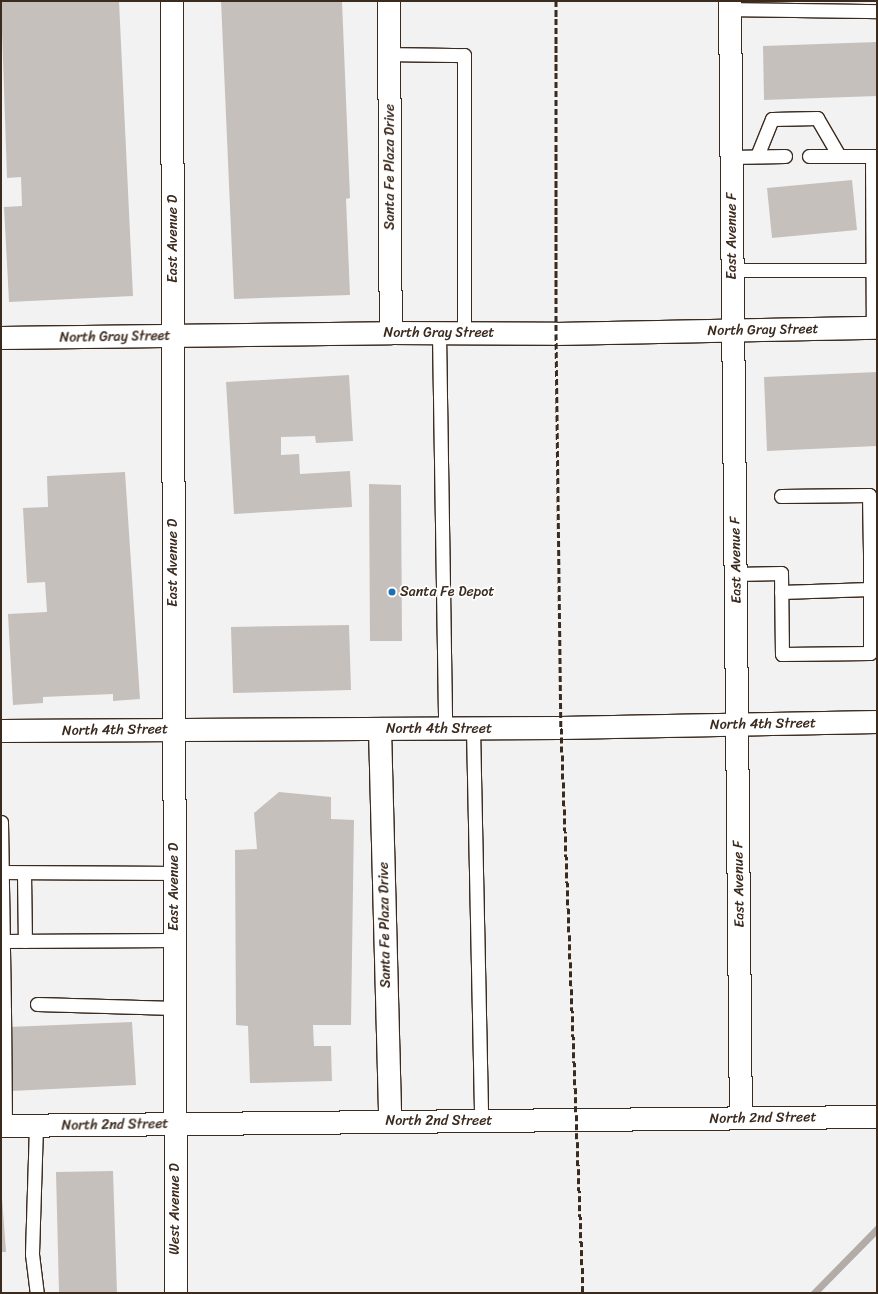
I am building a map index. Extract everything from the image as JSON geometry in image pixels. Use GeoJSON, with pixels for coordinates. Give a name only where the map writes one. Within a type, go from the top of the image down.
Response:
{"type":"FeatureCollection","features":[{"type":"Feature","properties":{"kind":"street","name":"East Avenue D"},"geometry":{"type":"LineString","coordinates":[[172,1],[175,1124]]}},
{"type":"Feature","properties":{"kind":"street","name":"Santa Fe Plaza Drive"},"geometry":{"type":"LineString","coordinates":[[389,1],[391,333]]}},
{"type":"Feature","properties":{"kind":"street","name":"East Avenue F"},"geometry":{"type":"LineString","coordinates":[[730,5],[732,330],[738,724],[741,1118]]}},
{"type":"Feature","properties":{"kind":"street","name":"North Gray Street"},"geometry":{"type":"LineString","coordinates":[[1,338],[875,328]]}},
{"type":"Feature","properties":{"kind":"street","name":"North 4th Street"},"geometry":{"type":"LineString","coordinates":[[1,731],[173,729],[445,729],[877,722]]}},
{"type":"Feature","properties":{"kind":"street","name":"Santa Fe Plaza Drive"},"geometry":{"type":"LineString","coordinates":[[380,729],[390,1121]]}},
{"type":"Feature","properties":{"kind":"street","name":"North 2nd Street"},"geometry":{"type":"LineString","coordinates":[[3,1126],[877,1117]]}},
{"type":"Feature","properties":{"kind":"street","name":"West Avenue D"},"geometry":{"type":"LineString","coordinates":[[175,1124],[176,1293]]}},
{"type":"Feature","properties":{"kind":"lane"},"geometry":{"type":"LineString","coordinates":[[730,5],[877,11]]}},
{"type":"Feature","properties":{"kind":"lane"},"geometry":{"type":"LineString","coordinates":[[389,54],[464,55],[464,333]]}},
{"type":"Feature","properties":{"kind":"lane"},"geometry":{"type":"LineString","coordinates":[[757,156],[772,119],[817,118],[839,156]]}},
{"type":"Feature","properties":{"kind":"lane"},"geometry":{"type":"LineString","coordinates":[[731,157],[785,156]]}},
{"type":"Feature","properties":{"kind":"lane"},"geometry":{"type":"LineString","coordinates":[[809,156],[875,156],[873,270],[875,328]]}},
{"type":"Feature","properties":{"kind":"lane"},"geometry":{"type":"LineString","coordinates":[[732,270],[873,270]]}},
{"type":"Feature","properties":{"kind":"lane"},"geometry":{"type":"LineString","coordinates":[[438,333],[445,729]]}},
{"type":"Feature","properties":{"kind":"lane"},"geometry":{"type":"LineString","coordinates":[[736,574],[781,573],[782,654],[870,652],[870,589],[874,553],[869,495],[781,496]]}},
{"type":"Feature","properties":{"kind":"lane"},"geometry":{"type":"LineString","coordinates":[[781,592],[870,589]]}},
{"type":"Feature","properties":{"kind":"lane"},"geometry":{"type":"LineString","coordinates":[[473,728],[481,1121]]}},
{"type":"Feature","properties":{"kind":"lane"},"geometry":{"type":"LineString","coordinates":[[1,822],[3,941],[3,1126]]}},
{"type":"Feature","properties":{"kind":"lane"},"geometry":{"type":"LineString","coordinates":[[2,872],[174,873]]}},
{"type":"Feature","properties":{"kind":"lane"},"geometry":{"type":"LineString","coordinates":[[24,873],[25,941]]}},
{"type":"Feature","properties":{"kind":"lane"},"geometry":{"type":"LineString","coordinates":[[3,941],[174,940]]}},
{"type":"Feature","properties":{"kind":"lane"},"geometry":{"type":"LineString","coordinates":[[37,1004],[175,1008]]}},
{"type":"Feature","properties":{"kind":"lane"},"geometry":{"type":"LineString","coordinates":[[36,1126],[32,1254],[37,1293]]}},
{"type":"Feature","properties":{"kind":"building"},"geometry":{"type":"Polygon","coordinates":[[[1,1],[119,1],[133,296],[9,302],[4,207],[22,206],[21,177],[7,178],[1,1]]]}},
{"type":"Feature","properties":{"kind":"building"},"geometry":{"type":"Polygon","coordinates":[[[221,1],[342,1],[350,198],[346,199],[350,295],[234,299],[221,1]]]}},
{"type":"Feature","properties":{"kind":"building"},"geometry":{"type":"Polygon","coordinates":[[[877,42],[877,96],[764,100],[763,46],[877,42]]]}},
{"type":"Feature","properties":{"kind":"building"},"geometry":{"type":"Polygon","coordinates":[[[852,180],[857,230],[772,238],[767,188],[852,180]]]}},
{"type":"Feature","properties":{"kind":"building"},"geometry":{"type":"Polygon","coordinates":[[[877,372],[877,446],[767,451],[764,377],[877,372]]]}},
{"type":"Feature","properties":{"kind":"building"},"geometry":{"type":"Polygon","coordinates":[[[349,375],[353,441],[316,443],[315,436],[281,437],[281,455],[299,454],[300,474],[350,471],[352,507],[234,514],[226,382],[349,375]]]}},
{"type":"Feature","properties":{"kind":"building"},"geometry":{"type":"Polygon","coordinates":[[[125,472],[140,699],[113,701],[113,694],[43,697],[43,703],[13,705],[8,614],[47,612],[45,582],[27,583],[23,508],[48,507],[47,476],[125,472]]]}},
{"type":"Feature","properties":{"kind":"building"},"geometry":{"type":"Polygon","coordinates":[[[369,484],[401,485],[402,641],[370,641],[369,484]]]}},
{"type":"Feature","properties":{"kind":"building"},"geometry":{"type":"Polygon","coordinates":[[[349,625],[351,690],[233,693],[231,627],[349,625]]]}},
{"type":"Feature","properties":{"kind":"building"},"geometry":{"type":"Polygon","coordinates":[[[279,792],[331,797],[331,819],[354,820],[351,1025],[313,1025],[314,1046],[331,1046],[332,1081],[250,1083],[248,1026],[236,1025],[235,850],[257,849],[254,813],[279,792]]]}},
{"type":"Feature","properties":{"kind":"building"},"geometry":{"type":"Polygon","coordinates":[[[132,1022],[136,1085],[11,1091],[8,1027],[132,1022]]]}},
{"type":"Feature","properties":{"kind":"building"},"geometry":{"type":"Polygon","coordinates":[[[113,1171],[117,1293],[59,1293],[56,1172],[113,1171]]]}},
{"type":"Feature","properties":{"kind":"building"},"geometry":{"type":"Polygon","coordinates":[[[1,1184],[6,1252],[1,1252],[1,1184]]]}},
{"type":"Feature","properties":{"kind":"waterway"},"geometry":{"type":"LineString","coordinates":[[814,1293],[877,1229]]}},
{"type":"Feature","properties":{"kind":"railway"},"geometry":{"type":"LineString","coordinates":[[556,1],[556,334],[561,728],[583,1293]]}},
{"type":"Feature","properties":{"kind":"place","name":"Santa Fe Depot"},"geometry":{"type":"Point","coordinates":[392,592]}}]}
